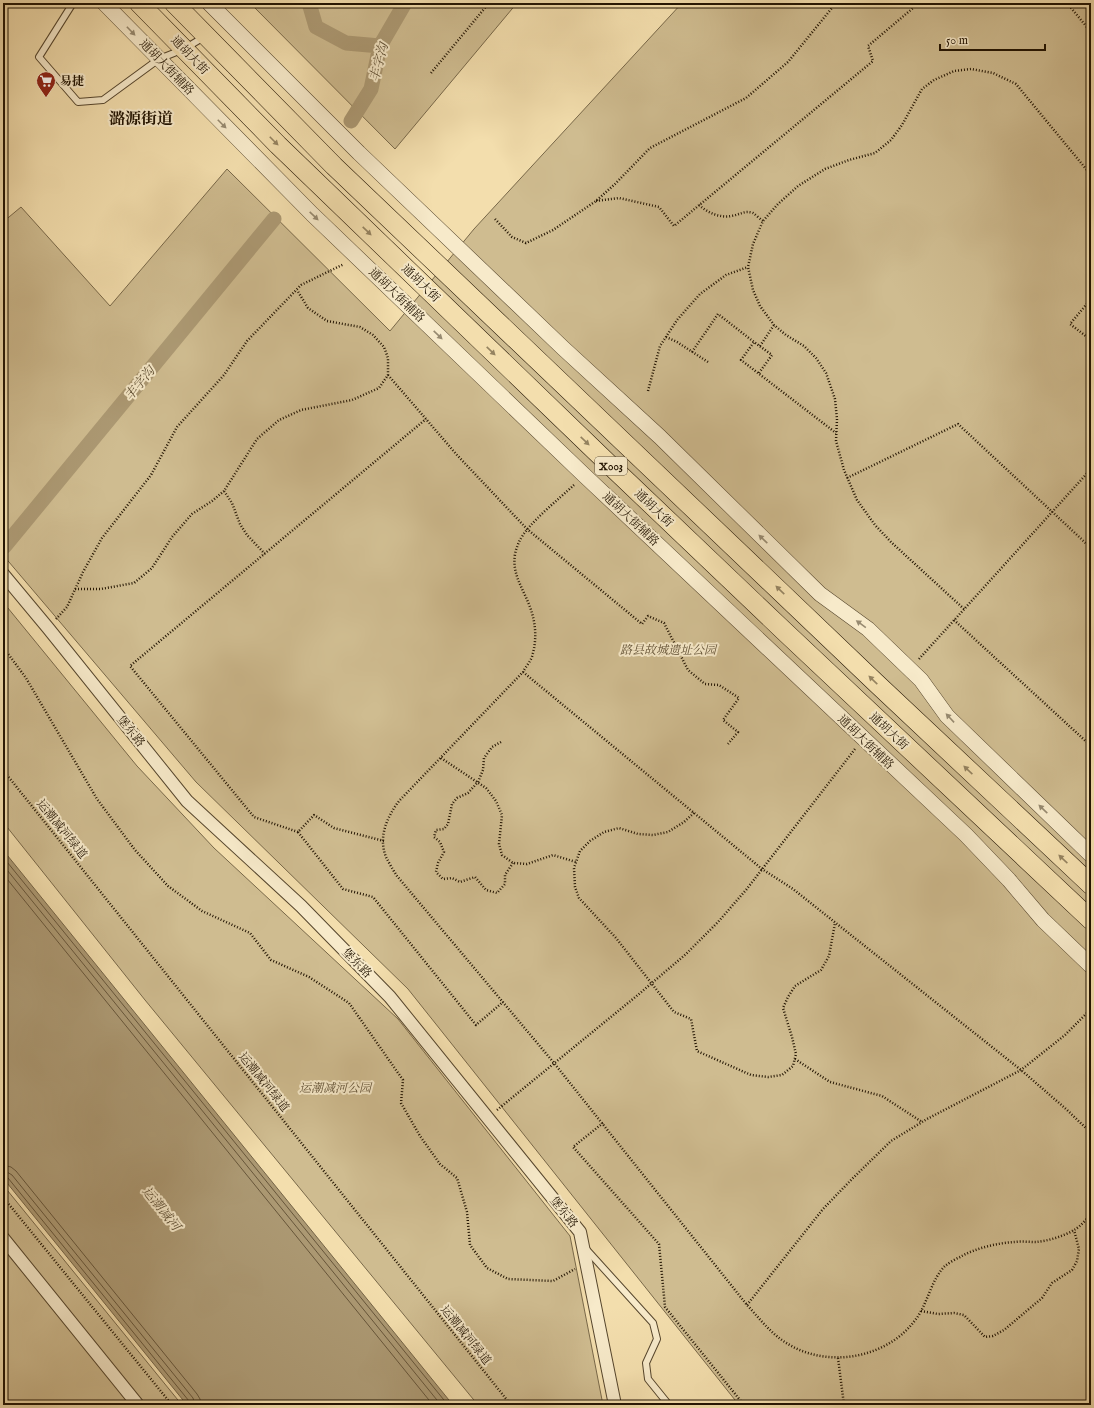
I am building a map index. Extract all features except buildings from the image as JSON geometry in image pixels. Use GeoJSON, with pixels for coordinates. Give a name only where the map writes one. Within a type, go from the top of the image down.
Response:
{"type":"FeatureCollection","features":[{"type":"Feature","properties":{"kind":"main road","name":"通胡大街"},"geometry":{"type":"LineString","coordinates":[[139,3],[284,150],[614,469],[795,642],[1091,920]]}},
{"type":"Feature","properties":{"kind":"main road","name":"通胡大街"},"geometry":{"type":"LineString","coordinates":[[174,3],[334,166],[1091,886]]}},
{"type":"Feature","properties":{"kind":"street","name":"通胡大街辅路"},"geometry":{"type":"LineString","coordinates":[[104,3],[312,214],[584,475],[966,836],[1009,880],[1043,920],[1091,966]]}},
{"type":"Feature","properties":{"kind":"street"},"geometry":{"type":"LineString","coordinates":[[209,3],[359,153],[569,354],[660,437],[820,594],[868,629],[921,680],[947,716],[1091,855]]}},
{"type":"Feature","properties":{"kind":"street","name":"堡东路"},"geometry":{"type":"LineString","coordinates":[[3,574],[187,801],[301,906],[390,997],[580,1232],[615,1405]]}},
{"type":"Feature","properties":{"kind":"street"},"geometry":{"type":"LineString","coordinates":[[3,1238],[138,1405]]}},
{"type":"Feature","properties":{"kind":"lane"},"geometry":{"type":"LineString","coordinates":[[73,3],[39,58],[78,102],[103,100],[159,59],[184,49],[206,36]]}},
{"type":"Feature","properties":{"kind":"lane"},"geometry":{"type":"LineString","coordinates":[[583,1247],[653,1323],[657,1339],[646,1363],[648,1379],[669,1405]]}},
{"type":"Feature","properties":{"kind":"path"},"geometry":{"type":"LineString","coordinates":[[431,73],[489,3]]}},
{"type":"Feature","properties":{"kind":"path"},"geometry":{"type":"LineString","coordinates":[[495,219],[512,237],[526,243],[553,230],[596,200],[615,184],[650,148],[746,98],[788,62],[836,3]]}},
{"type":"Feature","properties":{"kind":"path"},"geometry":{"type":"LineString","coordinates":[[596,200],[619,198],[659,207],[674,226],[873,61],[868,46],[919,3]]}},
{"type":"Feature","properties":{"kind":"path"},"geometry":{"type":"LineString","coordinates":[[1068,3],[1091,32]]}},
{"type":"Feature","properties":{"kind":"path"},"geometry":{"type":"LineString","coordinates":[[964,609],[891,542],[875,525],[857,500],[847,478],[836,441],[837,419],[835,399],[826,373],[816,358],[804,346],[786,335],[774,325],[760,306],[753,290],[748,267],[753,244],[763,221],[778,204],[798,186],[825,169],[849,160],[875,153],[895,135],[922,89],[934,80],[954,71],[971,69],[994,73],[1016,84],[1091,175]]}},
{"type":"Feature","properties":{"kind":"path"},"geometry":{"type":"LineString","coordinates":[[699,205],[706,211],[721,216],[732,216],[744,212],[752,213],[763,221]]}},
{"type":"Feature","properties":{"kind":"path"},"geometry":{"type":"LineString","coordinates":[[48,628],[67,607],[83,572],[102,538],[151,475],[177,427],[224,375],[248,341],[301,285],[346,262]]}},
{"type":"Feature","properties":{"kind":"path"},"geometry":{"type":"LineString","coordinates":[[648,391],[660,346],[677,320],[700,294],[726,275],[748,267]]}},
{"type":"Feature","properties":{"kind":"path"},"geometry":{"type":"LineString","coordinates":[[75,589],[101,589],[134,583],[152,568],[172,537],[192,514],[224,491],[258,439],[279,420],[301,410],[352,400],[379,388],[388,375],[388,358],[384,346],[373,335],[360,327],[327,321],[308,308],[297,290]]}},
{"type":"Feature","properties":{"kind":"path"},"geometry":{"type":"LineString","coordinates":[[1091,299],[1070,324],[1091,340]]}},
{"type":"Feature","properties":{"kind":"path"},"geometry":{"type":"LineString","coordinates":[[692,352],[718,314],[772,355],[759,373]]}},
{"type":"Feature","properties":{"kind":"path"},"geometry":{"type":"LineString","coordinates":[[760,346],[774,325]]}},
{"type":"Feature","properties":{"kind":"path"},"geometry":{"type":"LineString","coordinates":[[666,337],[677,342],[708,362]]}},
{"type":"Feature","properties":{"kind":"path"},"geometry":{"type":"LineString","coordinates":[[754,342],[741,360],[837,434]]}},
{"type":"Feature","properties":{"kind":"path"},"geometry":{"type":"LineString","coordinates":[[388,375],[457,455],[527,529],[642,624],[648,616],[664,623],[688,670],[705,684],[720,685],[739,698],[722,720],[738,732],[728,744]]}},
{"type":"Feature","properties":{"kind":"path"},"geometry":{"type":"LineString","coordinates":[[426,419],[130,666],[254,817],[298,832],[343,889],[373,897],[476,1025],[503,1002]]}},
{"type":"Feature","properties":{"kind":"path"},"geometry":{"type":"LineString","coordinates":[[847,478],[958,424],[1091,548]]}},
{"type":"Feature","properties":{"kind":"path"},"geometry":{"type":"LineString","coordinates":[[915,664],[1091,469]]}},
{"type":"Feature","properties":{"kind":"path"},"geometry":{"type":"LineString","coordinates":[[584,475],[527,529],[519,542],[514,562],[517,579],[533,616],[536,636],[533,655],[523,672],[399,801],[390,813],[382,834],[386,856],[397,876],[554,1063],[747,1305],[769,1330],[788,1344],[806,1352],[826,1357],[838,1358],[846,1358],[864,1354],[884,1346],[902,1335],[916,1319],[944,1267],[960,1256],[981,1248],[1014,1242],[1038,1242],[1057,1237],[1074,1230],[1091,1213]]}},
{"type":"Feature","properties":{"kind":"path"},"geometry":{"type":"LineString","coordinates":[[224,491],[232,503],[240,524],[247,536],[264,554]]}},
{"type":"Feature","properties":{"kind":"path"},"geometry":{"type":"LineString","coordinates":[[954,620],[1091,746]]}},
{"type":"Feature","properties":{"kind":"path"},"geometry":{"type":"LineString","coordinates":[[3,647],[26,678],[97,799],[135,850],[168,886],[202,911],[250,933],[271,960],[309,977],[349,1003],[403,1080],[401,1104],[420,1136],[440,1164],[457,1178],[467,1212],[470,1245],[487,1268],[508,1279],[553,1281],[587,1264]]}},
{"type":"Feature","properties":{"kind":"path"},"geometry":{"type":"LineString","coordinates":[[523,672],[762,869],[793,890],[1021,1070],[1088,1130],[1091,1135]]}},
{"type":"Feature","properties":{"kind":"path"},"geometry":{"type":"LineString","coordinates":[[501,742],[492,747],[484,758],[483,770],[478,782],[468,793],[457,798],[452,804],[448,824],[444,829],[436,830],[434,837],[440,842],[444,852],[438,863],[436,872],[443,879],[452,878],[460,882],[475,876],[486,890],[497,893],[505,884],[505,875],[513,863]]}},
{"type":"Feature","properties":{"kind":"path"},"geometry":{"type":"LineString","coordinates":[[488,1118],[652,983],[686,954],[718,922],[746,890],[855,749]]}},
{"type":"Feature","properties":{"kind":"path"},"geometry":{"type":"LineString","coordinates":[[441,758],[486,788],[496,801],[502,815],[499,844],[502,855],[513,863],[527,864],[554,855],[576,862]]}},
{"type":"Feature","properties":{"kind":"path","name":"运潮减河绿道"},"geometry":{"type":"LineString","coordinates":[[3,770],[511,1405]]}},
{"type":"Feature","properties":{"kind":"path"},"geometry":{"type":"LineString","coordinates":[[694,813],[684,822],[668,832],[653,835],[638,834],[619,828],[604,832],[590,841],[580,851],[574,868],[575,887],[579,898],[616,938],[674,1012],[691,1019],[697,1051],[750,1075],[768,1077],[782,1075],[793,1066],[796,1054],[783,1008],[795,986],[821,970],[830,956],[835,923]]}},
{"type":"Feature","properties":{"kind":"path"},"geometry":{"type":"LineString","coordinates":[[298,832],[314,815],[334,828],[384,841]]}},
{"type":"Feature","properties":{"kind":"path"},"geometry":{"type":"LineString","coordinates":[[747,1305],[823,1209],[891,1141],[922,1122],[1021,1070],[1065,1036],[1091,1009]]}},
{"type":"Feature","properties":{"kind":"path"},"geometry":{"type":"LineString","coordinates":[[795,1059],[830,1082],[882,1096],[922,1122]]}},
{"type":"Feature","properties":{"kind":"path"},"geometry":{"type":"LineString","coordinates":[[602,1123],[573,1147],[659,1244],[665,1307],[744,1405]]}},
{"type":"Feature","properties":{"kind":"path"},"geometry":{"type":"LineString","coordinates":[[3,1197],[172,1405]]}},
{"type":"Feature","properties":{"kind":"path"},"geometry":{"type":"LineString","coordinates":[[921,1311],[938,1314],[954,1313],[964,1315],[985,1337],[993,1336],[999,1333],[1042,1298],[1052,1283],[1072,1270],[1077,1261],[1079,1249],[1074,1230]]}},
{"type":"Feature","properties":{"kind":"path"},"geometry":{"type":"LineString","coordinates":[[838,1358],[844,1405]]}},
{"type":"Feature","properties":{"kind":"green space"},"geometry":{"type":"Polygon","coordinates":[[[250,3],[517,3],[395,149],[250,3]]]}},
{"type":"Feature","properties":{"kind":"green space","name":"路县故城遗址公园"},"geometry":{"type":"Polygon","coordinates":[[[682,3],[1091,3],[1091,1405],[739,1405],[408,989],[196,782],[3,555],[3,222],[21,207],[110,306],[227,169],[390,331],[474,229],[682,3]]]}},
{"type":"Feature","properties":{"kind":"green space","name":"运潮减河公园"},"geometry":{"type":"Polygon","coordinates":[[[3,602],[137,766],[214,848],[398,1019],[570,1236],[603,1405],[478,1405],[145,1000],[3,822],[3,602]]]}},
{"type":"Feature","properties":{"kind":"green space"},"geometry":{"type":"Polygon","coordinates":[[[3,1185],[182,1405],[3,1405],[3,1185]]]}},
{"type":"Feature","properties":{"kind":"water","name":"运潮减河"},"geometry":{"type":"Polygon","coordinates":[[[3,850],[453,1405],[187,1405],[3,1178],[3,850]]]}},
{"type":"Feature","properties":{"kind":"waterway"},"geometry":{"type":"LineString","coordinates":[[309,3],[316,27],[346,43],[380,46]]}},
{"type":"Feature","properties":{"kind":"waterway","name":"丰字沟"},"geometry":{"type":"LineString","coordinates":[[351,121],[371,89],[380,46],[405,3]]}},
{"type":"Feature","properties":{"kind":"waterway","name":"丰字沟"},"geometry":{"type":"LineString","coordinates":[[4,547],[274,219]]}},
{"type":"Feature","properties":{"kind":"place","name":"易捷"},"geometry":{"type":"Point","coordinates":[46,98]}},
{"type":"Feature","properties":{"kind":"district","name":"潞源街道"},"geometry":{"type":"Point","coordinates":[141,118]}}]}
